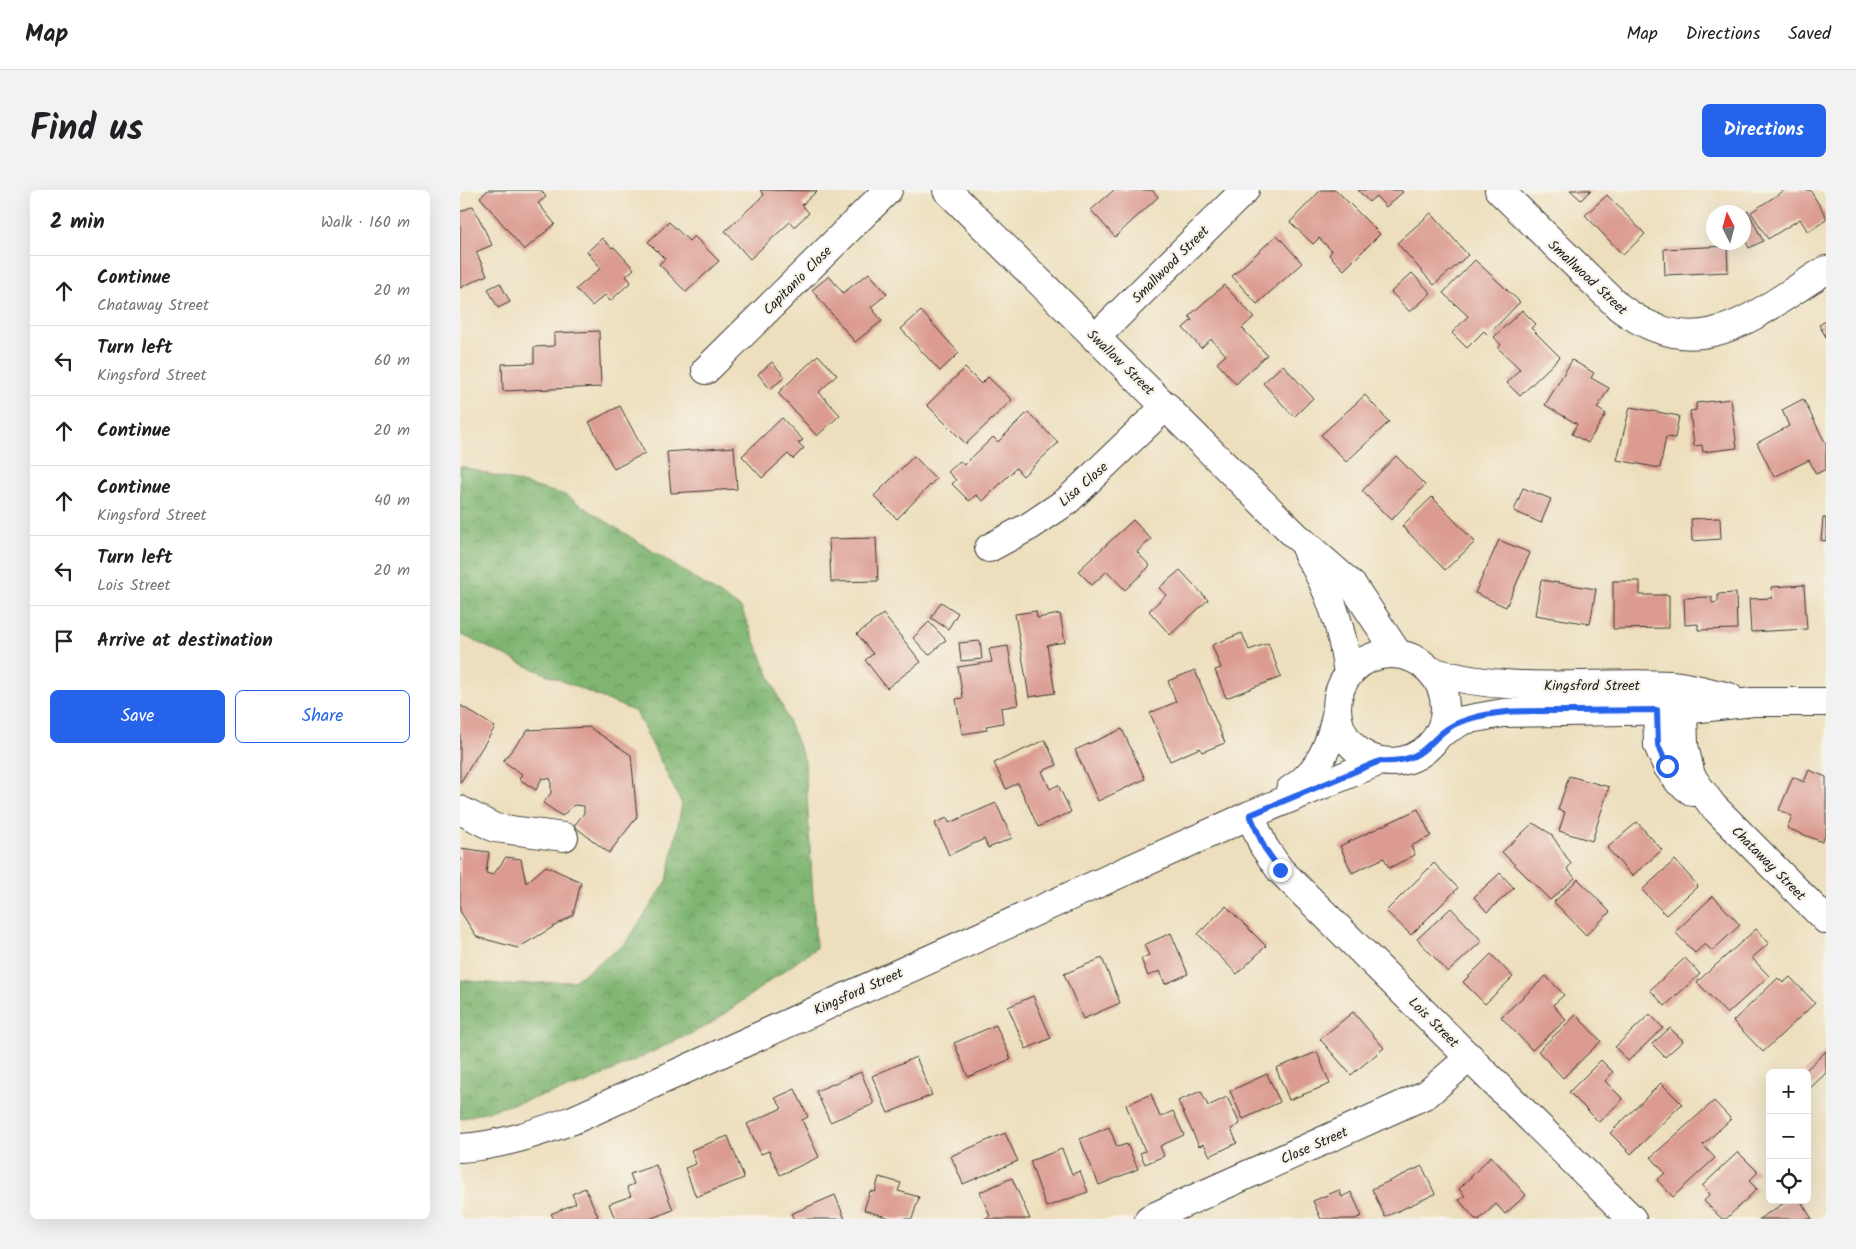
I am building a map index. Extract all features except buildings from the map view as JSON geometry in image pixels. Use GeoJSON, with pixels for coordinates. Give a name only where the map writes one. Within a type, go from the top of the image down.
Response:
{"type":"FeatureCollection","features":[{"type":"Feature","properties":{"kind":"street","name":"Capitanio Close"},"geometry":{"type":"LineString","coordinates":[[706,370],[888,190]]}},
{"type":"Feature","properties":{"kind":"street","name":"Swallow Street"},"geometry":{"type":"LineString","coordinates":[[947,190],[1295,535],[1353,586],[1398,654]]}},
{"type":"Feature","properties":{"kind":"street","name":"Smallwood Street"},"geometry":{"type":"LineString","coordinates":[[1096,338],[1245,190]]}},
{"type":"Feature","properties":{"kind":"street","name":"Smallwood Street"},"geometry":{"type":"LineString","coordinates":[[1499,190],[1619,307],[1649,326],[1680,336],[1726,330],[1826,270]]}},
{"type":"Feature","properties":{"kind":"street","name":"Lisa Close"},"geometry":{"type":"LineString","coordinates":[[989,548],[1030,526],[1067,501],[1166,406]]}},
{"type":"Feature","properties":{"kind":"street","name":"Swallow Street"},"geometry":{"type":"LineString","coordinates":[[1295,535],[1319,573],[1335,610],[1345,648],[1348,675]]}},
{"type":"Feature","properties":{"kind":"street"},"geometry":{"type":"LineString","coordinates":[[1398,654],[1416,659],[1431,670],[1441,685],[1446,701],[1445,718],[1439,734],[1428,748],[1414,757],[1397,762],[1380,761],[1364,755],[1350,744],[1341,728],[1337,710],[1339,691],[1348,675],[1362,662],[1379,655],[1398,654]]}},
{"type":"Feature","properties":{"kind":"street","name":"Kingsford Street"},"geometry":{"type":"LineString","coordinates":[[1431,670],[1475,682],[1508,685],[1671,685],[1753,702]]}},
{"type":"Feature","properties":{"kind":"street","name":"Chataway Street"},"geometry":{"type":"LineString","coordinates":[[1671,685],[1670,710],[1691,776],[1712,805],[1826,920]]}},
{"type":"Feature","properties":{"kind":"street","name":"Kingsford Street"},"geometry":{"type":"LineString","coordinates":[[1439,734],[1464,720],[1498,713],[1670,710],[1753,702],[1826,702]]}},
{"type":"Feature","properties":{"kind":"street","name":"Kingsford Street"},"geometry":{"type":"LineString","coordinates":[[1250,815],[1299,785],[1315,768],[1330,742],[1337,710]]}},
{"type":"Feature","properties":{"kind":"street","name":"Kingsford Street"},"geometry":{"type":"LineString","coordinates":[[460,1148],[480,1147],[527,1136],[573,1120],[1250,815],[1380,761]]}},
{"type":"Feature","properties":{"kind":"street"},"geometry":{"type":"LineString","coordinates":[[460,810],[495,828],[564,837]]}},
{"type":"Feature","properties":{"kind":"street","name":"Lois Street"},"geometry":{"type":"LineString","coordinates":[[1250,815],[1264,847],[1280,870],[1632,1219]]}},
{"type":"Feature","properties":{"kind":"street","name":"Close Street"},"geometry":{"type":"LineString","coordinates":[[1149,1219],[1427,1094],[1470,1057]]}},
{"type":"Feature","properties":{"kind":"green space"},"geometry":{"type":"Polygon","coordinates":[[[460,466],[565,495],[741,608],[805,761],[816,948],[707,1026],[584,1084],[460,1119],[460,980],[508,985],[574,981],[625,944],[667,881],[682,804],[636,712],[529,667],[460,634],[460,466]]]}},
{"type":"Feature","properties":{"kind":"route"},"geometry":{"type":"LineString","coordinates":[[1280,870],[1264,847],[1250,815],[1380,761],[1397,762],[1414,757],[1428,748],[1439,734],[1464,720],[1520,711],[1657,710],[1658,745],[1667,766]]}}]}
